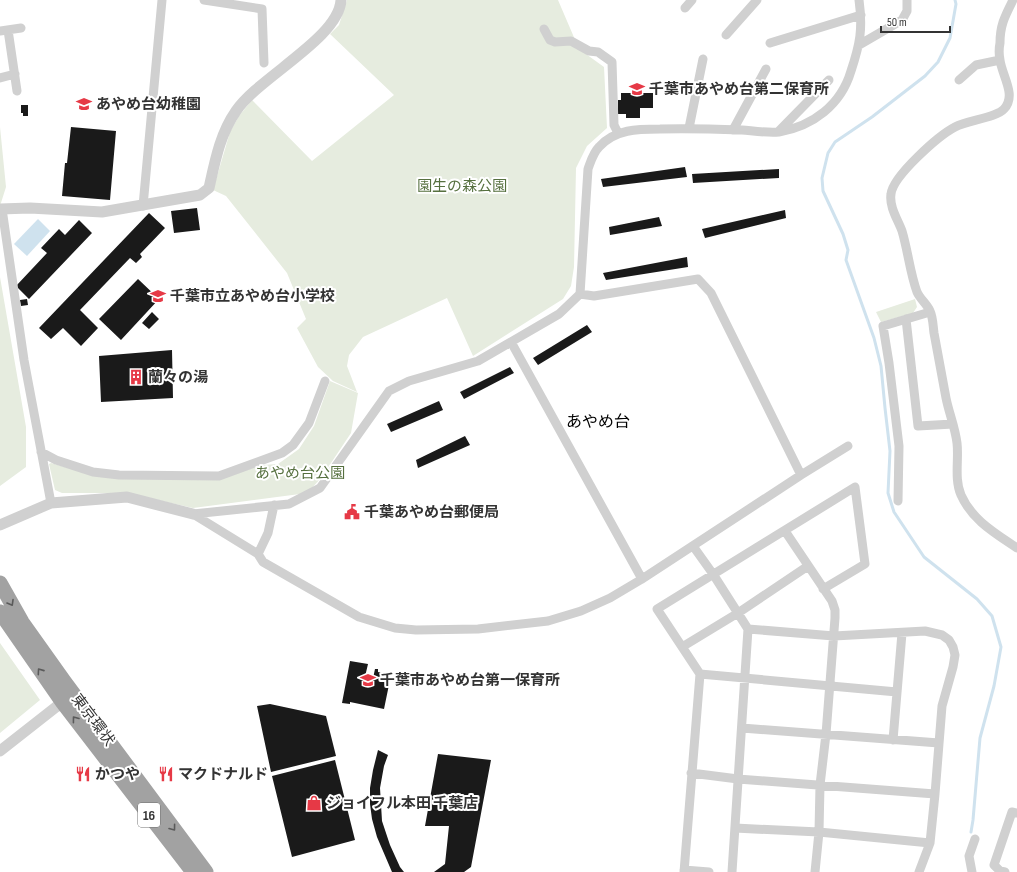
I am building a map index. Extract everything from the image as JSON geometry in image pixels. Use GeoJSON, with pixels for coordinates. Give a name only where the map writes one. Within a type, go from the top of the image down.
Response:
{"type":"FeatureCollection","features":[{"type":"Feature","properties":{"kind":"highway","name":"東京環状"},"geometry":{"type":"LineString","coordinates":[[0,583],[69,699],[193,872]]}},
{"type":"Feature","properties":{"kind":"highway","name":"東京環状"},"geometry":{"type":"LineString","coordinates":[[0,612],[206,872]]}},
{"type":"Feature","properties":{"kind":"street"},"geometry":{"type":"LineString","coordinates":[[143,206],[162,0]]}},
{"type":"Feature","properties":{"kind":"street"},"geometry":{"type":"LineString","coordinates":[[204,0],[253,4],[262,9],[264,63]]}},
{"type":"Feature","properties":{"kind":"street"},"geometry":{"type":"LineString","coordinates":[[51,503],[24,360],[1,209],[30,208],[102,212],[200,195],[209,188],[221,140],[236,111],[250,94],[320,37],[334,22],[341,5],[341,0]]}},
{"type":"Feature","properties":{"kind":"street"},"geometry":{"type":"LineString","coordinates":[[685,8],[692,0]]}},
{"type":"Feature","properties":{"kind":"street"},"geometry":{"type":"LineString","coordinates":[[726,35],[757,0]]}},
{"type":"Feature","properties":{"kind":"street"},"geometry":{"type":"LineString","coordinates":[[193,514],[289,504],[320,488],[389,392],[409,381],[478,361],[559,314],[580,294],[588,169],[592,158],[599,147],[607,140],[630,130],[640,129],[689,128],[778,132],[814,120],[833,104],[847,84],[859,45],[861,16],[859,0]]}},
{"type":"Feature","properties":{"kind":"street"},"geometry":{"type":"LineString","coordinates":[[859,45],[902,20],[907,11],[907,0]]}},
{"type":"Feature","properties":{"kind":"street"},"geometry":{"type":"LineString","coordinates":[[1013,0],[1001,27],[1000,60],[1013,90],[1004,109],[999,113],[972,120],[955,127],[916,157],[895,180],[890,194],[892,207],[902,231],[918,293],[930,312],[957,444],[960,493],[969,510],[976,518],[1017,548]]}},
{"type":"Feature","properties":{"kind":"street"},"geometry":{"type":"LineString","coordinates":[[770,43],[861,16]]}},
{"type":"Feature","properties":{"kind":"street"},"geometry":{"type":"LineString","coordinates":[[17,91],[15,74],[4,30],[21,28]]}},
{"type":"Feature","properties":{"kind":"street"},"geometry":{"type":"LineString","coordinates":[[544,29],[550,40],[555,42],[571,41],[589,51],[598,52],[612,62],[614,125],[618,134]]}},
{"type":"Feature","properties":{"kind":"street"},"geometry":{"type":"LineString","coordinates":[[689,128],[703,59]]}},
{"type":"Feature","properties":{"kind":"street"},"geometry":{"type":"LineString","coordinates":[[959,80],[976,65],[1000,60]]}},
{"type":"Feature","properties":{"kind":"street"},"geometry":{"type":"LineString","coordinates":[[733,130],[766,69]]}},
{"type":"Feature","properties":{"kind":"street"},"geometry":{"type":"LineString","coordinates":[[0,78],[15,74]]}},
{"type":"Feature","properties":{"kind":"street"},"geometry":{"type":"LineString","coordinates":[[778,132],[830,80]]}},
{"type":"Feature","properties":{"kind":"street"},"geometry":{"type":"LineString","coordinates":[[580,294],[594,296],[698,279],[711,293],[801,475]]}},
{"type":"Feature","properties":{"kind":"street"},"geometry":{"type":"LineString","coordinates":[[898,501],[898,446],[889,363],[883,326],[930,312]]}},
{"type":"Feature","properties":{"kind":"street"},"geometry":{"type":"LineString","coordinates":[[906,319],[918,426],[953,424]]}},
{"type":"Feature","properties":{"kind":"street"},"geometry":{"type":"LineString","coordinates":[[511,342],[642,580]]}},
{"type":"Feature","properties":{"kind":"street"},"geometry":{"type":"LineString","coordinates":[[41,452],[56,460],[93,472],[118,475],[219,476],[282,453],[293,445],[310,423],[325,381]]}},
{"type":"Feature","properties":{"kind":"street"},"geometry":{"type":"LineString","coordinates":[[0,525],[51,503],[127,497],[193,514],[258,554],[263,562],[359,617],[395,628],[416,630],[478,629],[548,621],[581,611],[610,598],[642,580],[801,475],[848,446]]}},
{"type":"Feature","properties":{"kind":"street"},"geometry":{"type":"LineString","coordinates":[[709,872],[684,871],[700,674],[657,609],[855,488],[865,564],[823,589]]}},
{"type":"Feature","properties":{"kind":"street"},"geometry":{"type":"LineString","coordinates":[[258,554],[268,534],[274,505]]}},
{"type":"Feature","properties":{"kind":"street"},"geometry":{"type":"LineString","coordinates":[[785,531],[832,601],[836,618],[820,785],[819,832],[815,872]]}},
{"type":"Feature","properties":{"kind":"street"},"geometry":{"type":"LineString","coordinates":[[692,546],[713,574],[748,629],[732,872]]}},
{"type":"Feature","properties":{"kind":"street"},"geometry":{"type":"LineString","coordinates":[[682,647],[808,566]]}},
{"type":"Feature","properties":{"kind":"street"},"geometry":{"type":"LineString","coordinates":[[748,629],[834,636],[926,631],[942,635],[953,647],[955,655],[953,667],[942,706],[930,843],[919,872]]}},
{"type":"Feature","properties":{"kind":"street"},"geometry":{"type":"LineString","coordinates":[[893,740],[902,633]]}},
{"type":"Feature","properties":{"kind":"street"},"geometry":{"type":"LineString","coordinates":[[700,674],[897,692]]}},
{"type":"Feature","properties":{"kind":"street"},"geometry":{"type":"LineString","coordinates":[[0,751],[69,699]]}},
{"type":"Feature","properties":{"kind":"street"},"geometry":{"type":"LineString","coordinates":[[742,728],[939,743]]}},
{"type":"Feature","properties":{"kind":"street"},"geometry":{"type":"LineString","coordinates":[[691,773],[738,779],[935,794]]}},
{"type":"Feature","properties":{"kind":"street"},"geometry":{"type":"LineString","coordinates":[[1005,872],[1000,871],[994,865],[1012,812],[1017,813]]}},
{"type":"Feature","properties":{"kind":"street"},"geometry":{"type":"LineString","coordinates":[[735,828],[819,832],[930,843]]}},
{"type":"Feature","properties":{"kind":"street"},"geometry":{"type":"LineString","coordinates":[[972,872],[969,856],[975,839]]}},
{"type":"Feature","properties":{"kind":"green space","name":"園生の森公園"},"geometry":{"type":"Polygon","coordinates":[[[347,0],[558,0],[579,49],[604,67],[607,128],[587,146],[576,168],[574,267],[571,286],[563,299],[473,356],[447,298],[363,337],[349,355],[347,366],[357,392],[333,381],[318,367],[297,328],[306,319],[287,273],[226,196],[213,190],[230,132],[239,116],[252,100],[312,161],[394,95],[330,34],[339,25],[347,0]]]}},
{"type":"Feature","properties":{"kind":"green space"},"geometry":{"type":"Polygon","coordinates":[[[0,127],[6,187],[0,206],[0,127]]]}},
{"type":"Feature","properties":{"kind":"green space"},"geometry":{"type":"Polygon","coordinates":[[[0,277],[26,427],[26,467],[0,486],[0,277]]]}},
{"type":"Feature","properties":{"kind":"green space"},"geometry":{"type":"Polygon","coordinates":[[[915,299],[917,307],[913,313],[881,322],[876,312],[915,299]]]}},
{"type":"Feature","properties":{"kind":"green space","name":"あやめ台公園"},"geometry":{"type":"Polygon","coordinates":[[[330,381],[358,393],[351,433],[321,478],[311,489],[300,494],[193,508],[127,493],[62,493],[55,490],[49,464],[51,463],[92,475],[218,479],[262,465],[278,464],[299,449],[314,426],[330,381]]]}},
{"type":"Feature","properties":{"kind":"green space"},"geometry":{"type":"Polygon","coordinates":[[[0,643],[40,700],[0,733],[0,643]]]}},
{"type":"Feature","properties":{"kind":"water"},"geometry":{"type":"Polygon","coordinates":[[[38,219],[50,231],[27,256],[14,244],[38,219]]]}},
{"type":"Feature","properties":{"kind":"building"},"geometry":{"type":"Polygon","coordinates":[[[621,93],[653,93],[653,108],[640,108],[640,118],[626,118],[626,114],[618,114],[618,100],[621,100],[621,93]]]}},
{"type":"Feature","properties":{"kind":"building"},"geometry":{"type":"Polygon","coordinates":[[[21,105],[28,105],[28,116],[23,116],[23,113],[21,113],[21,105]]]}},
{"type":"Feature","properties":{"kind":"building"},"geometry":{"type":"Polygon","coordinates":[[[71,127],[116,131],[110,200],[62,196],[65,163],[67,163],[71,127]]]}},
{"type":"Feature","properties":{"kind":"building"},"geometry":{"type":"Polygon","coordinates":[[[685,167],[687,177],[603,187],[601,179],[685,167]]]}},
{"type":"Feature","properties":{"kind":"building"},"geometry":{"type":"Polygon","coordinates":[[[779,169],[779,178],[693,183],[692,174],[779,169]]]}},
{"type":"Feature","properties":{"kind":"building"},"geometry":{"type":"Polygon","coordinates":[[[197,208],[200,230],[174,233],[171,211],[197,208]]]}},
{"type":"Feature","properties":{"kind":"building"},"geometry":{"type":"Polygon","coordinates":[[[785,210],[786,218],[705,238],[702,229],[785,210]]]}},
{"type":"Feature","properties":{"kind":"building"},"geometry":{"type":"Polygon","coordinates":[[[149,213],[165,228],[140,254],[142,257],[136,263],[130,258],[80,310],[98,328],[81,346],[63,328],[51,339],[39,328],[149,213]]]}},
{"type":"Feature","properties":{"kind":"building"},"geometry":{"type":"Polygon","coordinates":[[[659,217],[662,226],[610,235],[609,227],[659,217]]]}},
{"type":"Feature","properties":{"kind":"building"},"geometry":{"type":"Polygon","coordinates":[[[79,220],[92,233],[29,299],[16,286],[47,253],[41,248],[59,229],[65,235],[79,220]]]}},
{"type":"Feature","properties":{"kind":"building"},"geometry":{"type":"Polygon","coordinates":[[[687,257],[688,267],[606,280],[603,273],[687,257]]]}},
{"type":"Feature","properties":{"kind":"building"},"geometry":{"type":"Polygon","coordinates":[[[138,279],[159,299],[121,340],[99,319],[138,279]]]}},
{"type":"Feature","properties":{"kind":"building"},"geometry":{"type":"Polygon","coordinates":[[[27,299],[28,305],[21,306],[20,300],[27,299]]]}},
{"type":"Feature","properties":{"kind":"building"},"geometry":{"type":"Polygon","coordinates":[[[152,312],[159,319],[149,329],[142,323],[152,312]]]}},
{"type":"Feature","properties":{"kind":"building"},"geometry":{"type":"Polygon","coordinates":[[[587,325],[592,332],[538,365],[533,358],[587,325]]]}},
{"type":"Feature","properties":{"kind":"building","name":"蘭々の湯"},"geometry":{"type":"Polygon","coordinates":[[[172,350],[173,398],[101,402],[99,356],[172,350]]]}},
{"type":"Feature","properties":{"kind":"building"},"geometry":{"type":"Polygon","coordinates":[[[510,367],[514,373],[464,399],[460,392],[510,367]]]}},
{"type":"Feature","properties":{"kind":"building"},"geometry":{"type":"Polygon","coordinates":[[[439,401],[443,410],[391,432],[387,424],[439,401]]]}},
{"type":"Feature","properties":{"kind":"building"},"geometry":{"type":"Polygon","coordinates":[[[465,436],[470,445],[418,468],[416,460],[465,436]]]}},
{"type":"Feature","properties":{"kind":"building"},"geometry":{"type":"Polygon","coordinates":[[[350,661],[368,664],[364,681],[372,683],[375,669],[378,669],[378,672],[391,675],[384,709],[350,702],[350,704],[342,703],[350,661]]]}},
{"type":"Feature","properties":{"kind":"building"},"geometry":{"type":"Polygon","coordinates":[[[270,704],[326,716],[336,756],[271,772],[257,706],[270,704]]]}},
{"type":"Feature","properties":{"kind":"building"},"geometry":{"type":"Polygon","coordinates":[[[378,750],[388,755],[384,766],[380,788],[382,821],[390,845],[400,867],[404,872],[392,872],[377,837],[372,819],[370,788],[378,750]]]}},
{"type":"Feature","properties":{"kind":"building"},"geometry":{"type":"Polygon","coordinates":[[[438,754],[491,760],[471,867],[464,872],[434,872],[445,864],[449,826],[425,826],[438,754]]]}},
{"type":"Feature","properties":{"kind":"building"},"geometry":{"type":"Polygon","coordinates":[[[335,760],[355,840],[292,857],[272,776],[335,760]]]}},
{"type":"Feature","properties":{"kind":"waterway"},"geometry":{"type":"LineString","coordinates":[[955,0],[956,4],[950,38],[938,62],[925,76],[872,117],[835,142],[828,153],[822,178],[823,191],[843,234],[848,250],[846,260],[874,338],[881,366],[890,451],[888,493],[894,512],[924,557],[977,599],[992,616],[1001,647],[994,686],[980,738],[971,832]]}},
{"type":"Feature","properties":{"kind":"place","name":"千葉市あやめ台第二保育所"},"geometry":{"type":"Point","coordinates":[637,89]}},
{"type":"Feature","properties":{"kind":"place","name":"あやめ台幼稚園"},"geometry":{"type":"Point","coordinates":[84,104]}},
{"type":"Feature","properties":{"kind":"place","name":"千葉市立あやめ台小学校"},"geometry":{"type":"Point","coordinates":[158,296]}},
{"type":"Feature","properties":{"kind":"place","name":"蘭々の湯"},"geometry":{"type":"Point","coordinates":[136,377]}},
{"type":"Feature","properties":{"kind":"place","name":"千葉あやめ台郵便局"},"geometry":{"type":"Point","coordinates":[352,512]}},
{"type":"Feature","properties":{"kind":"place","name":"千葉市あやめ台第一保育所"},"geometry":{"type":"Point","coordinates":[368,680]}},
{"type":"Feature","properties":{"kind":"place","name":"かつや"},"geometry":{"type":"Point","coordinates":[83,774]}},
{"type":"Feature","properties":{"kind":"place","name":"マクドナルド"},"geometry":{"type":"Point","coordinates":[166,774]}},
{"type":"Feature","properties":{"kind":"place","name":"ジョイフル本田 千葉店"},"geometry":{"type":"Point","coordinates":[314,803]}},
{"type":"Feature","properties":{"kind":"district","name":"あやめ台"},"geometry":{"type":"Point","coordinates":[598,422]}}]}
